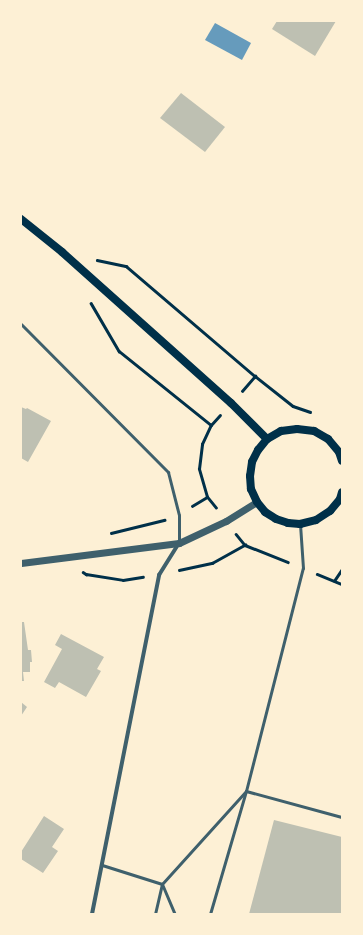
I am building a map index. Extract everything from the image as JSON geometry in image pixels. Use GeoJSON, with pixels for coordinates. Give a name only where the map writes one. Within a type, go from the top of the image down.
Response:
{"type":"FeatureCollection","features":[{"type":"Feature","properties":{"kind":"main road"},"geometry":{"type":"LineString","coordinates":[[21,219],[62,252],[231,403],[267,439]]}},
{"type":"Feature","properties":{"kind":"main road"},"geometry":{"type":"LineString","coordinates":[[341,497],[330,511],[316,520],[300,524],[288,523],[276,519],[265,512],[257,502],[250,482],[252,462],[258,450],[267,439],[281,431],[298,429],[314,432],[328,439],[338,452],[342,461]]}},
{"type":"Feature","properties":{"kind":"street"},"geometry":{"type":"LineString","coordinates":[[21,563],[180,543],[226,521],[257,502]]}},
{"type":"Feature","properties":{"kind":"street"},"geometry":{"type":"LineString","coordinates":[[92,914],[159,575],[180,543]]}},
{"type":"Feature","properties":{"kind":"lane"},"geometry":{"type":"LineString","coordinates":[[21,324],[168,472],[179,515],[180,543]]}},
{"type":"Feature","properties":{"kind":"lane"},"geometry":{"type":"LineString","coordinates":[[210,914],[246,791],[303,568],[300,524]]}},
{"type":"Feature","properties":{"kind":"lane"},"geometry":{"type":"LineString","coordinates":[[246,791],[342,817]]}},
{"type":"Feature","properties":{"kind":"lane"},"geometry":{"type":"LineString","coordinates":[[155,914],[162,884],[246,791]]}},
{"type":"Feature","properties":{"kind":"lane"},"geometry":{"type":"LineString","coordinates":[[102,866],[162,884],[175,914]]}},
{"type":"Feature","properties":{"kind":"path"},"geometry":{"type":"LineString","coordinates":[[312,413],[293,406],[255,376],[211,425],[202,444],[199,470],[207,497],[246,545],[342,584]]}},
{"type":"Feature","properties":{"kind":"path"},"geometry":{"type":"LineString","coordinates":[[106,536],[113,532],[157,522],[179,515],[207,497]]}},
{"type":"Feature","properties":{"kind":"path"},"geometry":{"type":"LineString","coordinates":[[66,557],[86,574],[123,580],[159,575],[212,563],[246,545]]}},
{"type":"Feature","properties":{"kind":"path"},"geometry":{"type":"LineString","coordinates":[[334,581],[342,569]]}},
{"type":"Feature","properties":{"kind":"water"},"geometry":{"type":"Polygon","coordinates":[[[215,23],[251,43],[242,60],[205,40],[215,23]]]}},
{"type":"Feature","properties":{"kind":"building"},"geometry":{"type":"Polygon","coordinates":[[[277,21],[336,21],[315,56],[272,29],[277,21]]]}},
{"type":"Feature","properties":{"kind":"building"},"geometry":{"type":"Polygon","coordinates":[[[181,93],[225,127],[205,152],[160,118],[181,93]]]}},
{"type":"Feature","properties":{"kind":"building"},"geometry":{"type":"Polygon","coordinates":[[[21,407],[27,408],[51,421],[28,462],[21,458],[21,407]]]}},
{"type":"Feature","properties":{"kind":"building"},"geometry":{"type":"Polygon","coordinates":[[[21,622],[24,622],[28,650],[31,650],[32,662],[30,662],[30,672],[23,672],[24,681],[21,681],[21,622]]]}},
{"type":"Feature","properties":{"kind":"building"},"geometry":{"type":"Polygon","coordinates":[[[61,634],[104,657],[97,669],[101,671],[86,697],[59,682],[55,688],[44,682],[62,649],[55,645],[61,634]]]}},
{"type":"Feature","properties":{"kind":"building"},"geometry":{"type":"Polygon","coordinates":[[[21,702],[27,707],[21,716],[21,702]]]}},
{"type":"Feature","properties":{"kind":"building"},"geometry":{"type":"Polygon","coordinates":[[[44,816],[64,829],[52,847],[58,851],[43,873],[21,859],[21,852],[44,816]]]}},
{"type":"Feature","properties":{"kind":"building"},"geometry":{"type":"Polygon","coordinates":[[[274,820],[342,837],[342,914],[249,914],[274,820]]]}}]}
